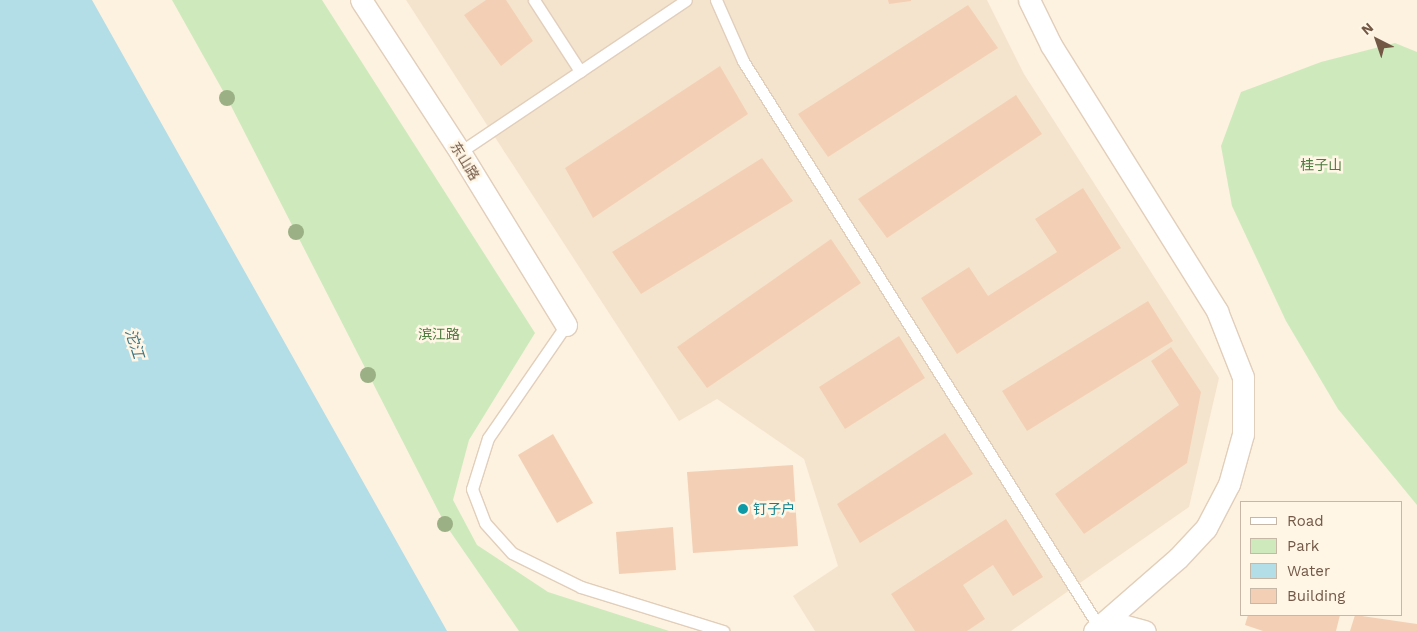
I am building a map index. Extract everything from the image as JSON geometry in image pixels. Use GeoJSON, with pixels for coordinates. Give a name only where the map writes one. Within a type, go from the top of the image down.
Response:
{"type":"FeatureCollection","features":[{"type":"Feature","properties":{"kind":"street","name":"东山路"},"geometry":{"type":"LineString","coordinates":[[361,0],[460,152],[566,325]]}},
{"type":"Feature","properties":{"kind":"street"},"geometry":{"type":"LineString","coordinates":[[1028,0],[1051,45],[1217,311],[1243,377],[1243,434],[1229,484],[1206,528],[1178,558],[1100,626]]}},
{"type":"Feature","properties":{"kind":"street"},"geometry":{"type":"LineString","coordinates":[[1100,626],[1145,631]]}},
{"type":"Feature","properties":{"kind":"lane"},"geometry":{"type":"LineString","coordinates":[[534,0],[580,71]]}},
{"type":"Feature","properties":{"kind":"lane"},"geometry":{"type":"LineString","coordinates":[[460,152],[686,0]]}},
{"type":"Feature","properties":{"kind":"lane"},"geometry":{"type":"LineString","coordinates":[[716,0],[743,61],[1100,626]]}},
{"type":"Feature","properties":{"kind":"lane"},"geometry":{"type":"LineString","coordinates":[[566,325],[488,438],[472,489],[485,524],[512,552],[581,587],[723,631]]}},
{"type":"Feature","properties":{"kind":"shaded area"},"geometry":{"type":"Polygon","coordinates":[[[406,0],[987,0],[1024,74],[1219,378],[1189,507],[1011,631],[815,631],[793,596],[838,566],[804,459],[717,399],[679,421],[406,0]]]}},
{"type":"Feature","properties":{"kind":"green space","name":"滨江路"},"geometry":{"type":"Polygon","coordinates":[[[172,0],[322,0],[535,333],[469,440],[453,500],[477,545],[548,592],[669,631],[519,631],[445,524],[227,98],[172,0]]]}},
{"type":"Feature","properties":{"kind":"green space","name":"桂子山"},"geometry":{"type":"Polygon","coordinates":[[[1395,43],[1417,52],[1417,505],[1338,409],[1286,321],[1232,206],[1221,146],[1241,92],[1321,62],[1395,43]]]}},
{"type":"Feature","properties":{"kind":"water","name":"沱江"},"geometry":{"type":"Polygon","coordinates":[[[0,0],[92,0],[447,631],[0,631],[0,0]]]}},
{"type":"Feature","properties":{"kind":"building"},"geometry":{"type":"Polygon","coordinates":[[[486,0],[506,0],[533,41],[501,66],[464,15],[486,0]]]}},
{"type":"Feature","properties":{"kind":"building"},"geometry":{"type":"Polygon","coordinates":[[[888,0],[911,0],[911,1],[889,4],[888,0]]]}},
{"type":"Feature","properties":{"kind":"building"},"geometry":{"type":"Polygon","coordinates":[[[968,5],[998,48],[828,157],[798,114],[968,5]]]}},
{"type":"Feature","properties":{"kind":"building"},"geometry":{"type":"Polygon","coordinates":[[[720,66],[748,114],[593,218],[565,168],[720,66]]]}},
{"type":"Feature","properties":{"kind":"building"},"geometry":{"type":"Polygon","coordinates":[[[1016,95],[1042,134],[887,238],[858,199],[1016,95]]]}},
{"type":"Feature","properties":{"kind":"building"},"geometry":{"type":"Polygon","coordinates":[[[762,158],[793,201],[641,294],[612,252],[762,158]]]}},
{"type":"Feature","properties":{"kind":"building"},"geometry":{"type":"Polygon","coordinates":[[[1083,188],[1121,248],[957,354],[921,298],[969,267],[988,296],[1057,252],[1035,219],[1083,188]]]}},
{"type":"Feature","properties":{"kind":"building"},"geometry":{"type":"Polygon","coordinates":[[[831,239],[861,283],[707,388],[677,347],[831,239]]]}},
{"type":"Feature","properties":{"kind":"building"},"geometry":{"type":"Polygon","coordinates":[[[1148,301],[1173,341],[1027,431],[1002,391],[1148,301]]]}},
{"type":"Feature","properties":{"kind":"building"},"geometry":{"type":"Polygon","coordinates":[[[899,336],[925,378],[845,429],[819,387],[899,336]]]}},
{"type":"Feature","properties":{"kind":"building"},"geometry":{"type":"Polygon","coordinates":[[[1171,347],[1201,392],[1187,463],[1084,534],[1055,494],[1179,405],[1151,361],[1171,347]]]}},
{"type":"Feature","properties":{"kind":"building"},"geometry":{"type":"Polygon","coordinates":[[[945,433],[973,474],[860,543],[837,504],[945,433]]]}},
{"type":"Feature","properties":{"kind":"building"},"geometry":{"type":"Polygon","coordinates":[[[553,434],[593,503],[557,523],[518,455],[553,434]]]}},
{"type":"Feature","properties":{"kind":"building","name":"钉子户"},"geometry":{"type":"Polygon","coordinates":[[[793,465],[798,546],[693,553],[687,472],[793,465]]]}},
{"type":"Feature","properties":{"kind":"building"},"geometry":{"type":"Polygon","coordinates":[[[1006,519],[1043,577],[1013,596],[993,565],[963,585],[985,619],[967,631],[915,631],[891,594],[1006,519]]]}},
{"type":"Feature","properties":{"kind":"building"},"geometry":{"type":"Polygon","coordinates":[[[673,527],[676,570],[619,574],[616,532],[673,527]]]}},
{"type":"Feature","properties":{"kind":"building"},"geometry":{"type":"Polygon","coordinates":[[[1248,616],[1340,616],[1336,631],[1263,631],[1245,625],[1248,616]]]}},
{"type":"Feature","properties":{"kind":"building"},"geometry":{"type":"Polygon","coordinates":[[[1355,616],[1417,624],[1417,631],[1350,631],[1355,616]]]}},
{"type":"Feature","properties":{"kind":"place","name":"钉子户"},"geometry":{"type":"Point","coordinates":[743,509]}}]}
